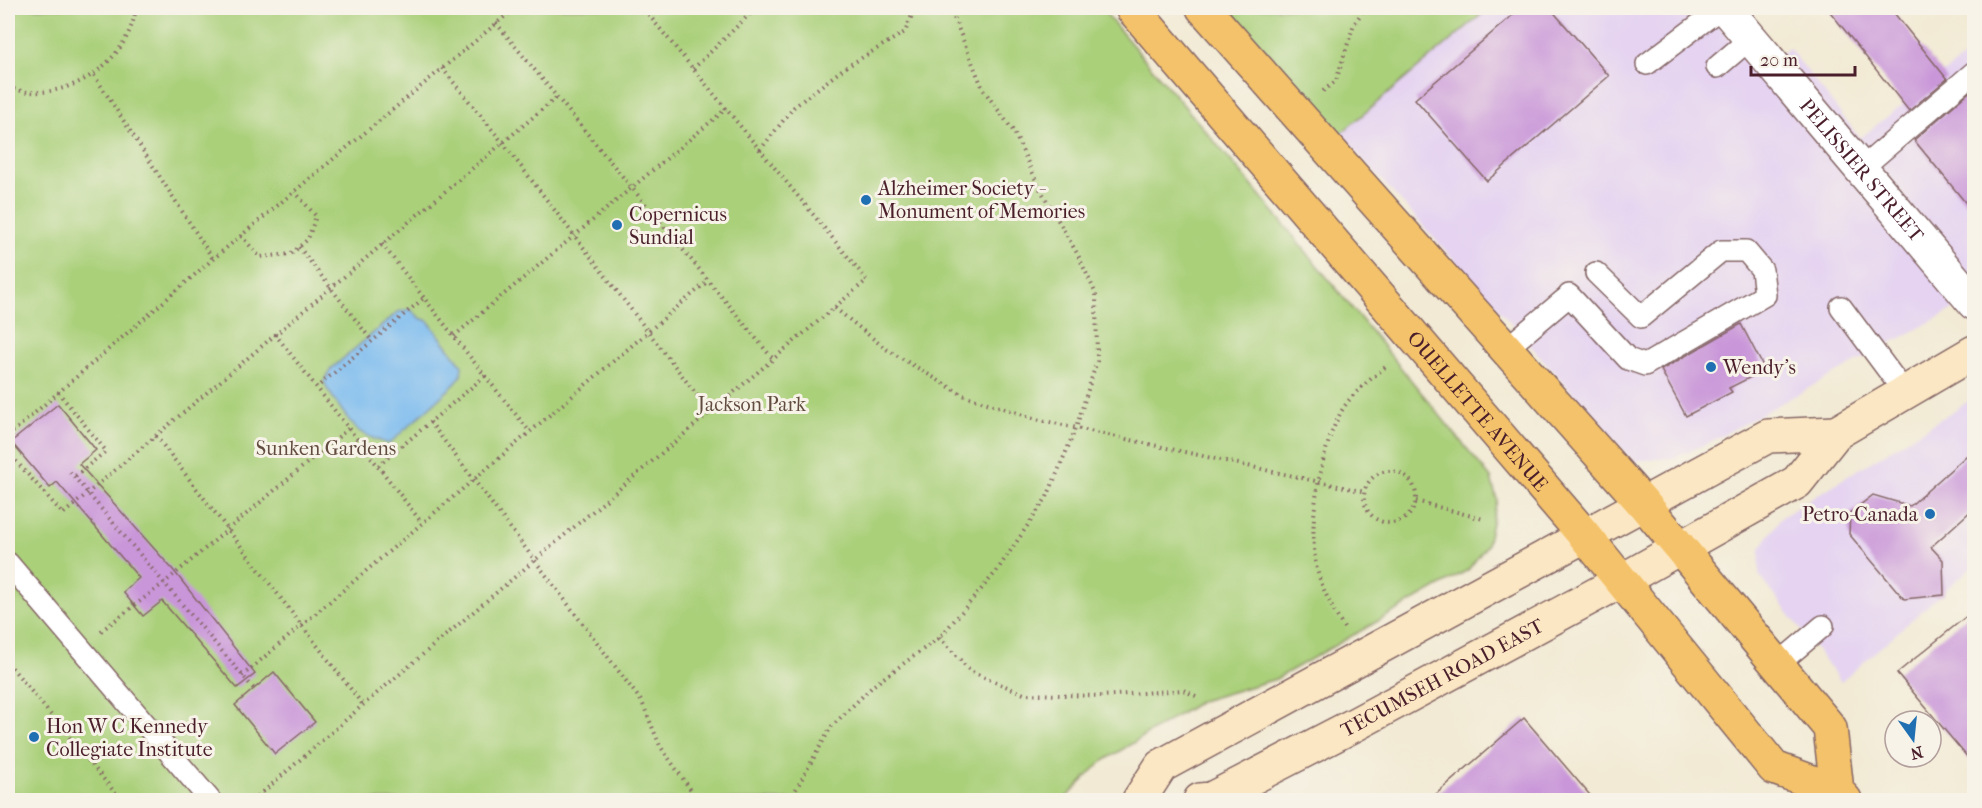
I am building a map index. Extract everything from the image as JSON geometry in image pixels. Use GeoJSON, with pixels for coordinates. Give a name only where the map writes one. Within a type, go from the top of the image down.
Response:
{"type":"FeatureCollection","features":[{"type":"Feature","properties":{"kind":"main road","name":"OUELLETTE AVENUE"},"geometry":{"type":"LineString","coordinates":[[1132,8],[1585,536],[1773,768],[1841,796]]}},
{"type":"Feature","properties":{"kind":"main road","name":"OUELLETTE AVENUE"},"geometry":{"type":"LineString","coordinates":[[1203,8],[1644,503],[1830,728],[1841,796]]}},
{"type":"Feature","properties":{"kind":"main road"},"geometry":{"type":"LineString","coordinates":[[1139,801],[1161,766],[1768,436],[1836,433],[1974,352]]}},
{"type":"Feature","properties":{"kind":"main road","name":"TECUMSEH ROAD EAST"},"geometry":{"type":"LineString","coordinates":[[1208,800],[1354,725],[1621,581],[1797,482],[1836,433]]}},
{"type":"Feature","properties":{"kind":"street","name":"PELISSIER STREET"},"geometry":{"type":"LineString","coordinates":[[1723,8],[1862,168],[1974,303]]}},
{"type":"Feature","properties":{"kind":"lane"},"geometry":{"type":"LineString","coordinates":[[1647,64],[1723,8]]}},
{"type":"Feature","properties":{"kind":"lane"},"geometry":{"type":"LineString","coordinates":[[1717,67],[1751,38]]}},
{"type":"Feature","properties":{"kind":"lane"},"geometry":{"type":"LineString","coordinates":[[1862,168],[1974,72]]}},
{"type":"Feature","properties":{"kind":"lane"},"geometry":{"type":"LineString","coordinates":[[1507,348],[1567,297],[1628,359],[1645,365],[1765,295],[1762,270],[1746,251],[1721,251],[1641,316],[1596,273]]}},
{"type":"Feature","properties":{"kind":"lane"},"geometry":{"type":"LineString","coordinates":[[1841,307],[1905,393]]}},
{"type":"Feature","properties":{"kind":"lane"},"geometry":{"type":"LineString","coordinates":[[8,563],[210,801]]}},
{"type":"Feature","properties":{"kind":"lane"},"geometry":{"type":"LineString","coordinates":[[1777,665],[1823,626]]}},
{"type":"Feature","properties":{"kind":"path"},"geometry":{"type":"LineString","coordinates":[[8,88],[30,93],[63,89],[94,75],[119,51],[134,20],[136,8]]}},
{"type":"Feature","properties":{"kind":"path"},"geometry":{"type":"LineString","coordinates":[[8,436],[213,259],[515,8]]}},
{"type":"Feature","properties":{"kind":"path"},"geometry":{"type":"LineString","coordinates":[[253,801],[363,705],[867,280],[643,8]]}},
{"type":"Feature","properties":{"kind":"path"},"geometry":{"type":"LineString","coordinates":[[693,69],[756,8]]}},
{"type":"Feature","properties":{"kind":"path"},"geometry":{"type":"LineString","coordinates":[[760,150],[794,107],[843,69],[905,32],[915,8]]}},
{"type":"Feature","properties":{"kind":"path"},"geometry":{"type":"LineString","coordinates":[[790,801],[831,727],[874,684],[940,637],[996,572],[1047,497],[1076,428],[1097,360],[1096,294],[1078,255],[1039,187],[1014,132],[982,89],[950,8]]}},
{"type":"Feature","properties":{"kind":"path"},"geometry":{"type":"LineString","coordinates":[[1322,93],[1336,81],[1354,24],[1365,8]]}},
{"type":"Feature","properties":{"kind":"path"},"geometry":{"type":"LineString","coordinates":[[496,23],[773,359]]}},
{"type":"Feature","properties":{"kind":"path"},"geometry":{"type":"LineString","coordinates":[[442,68],[710,412]]}},
{"type":"Feature","properties":{"kind":"path"},"geometry":{"type":"LineString","coordinates":[[94,75],[213,259]]}},
{"type":"Feature","properties":{"kind":"path"},"geometry":{"type":"LineString","coordinates":[[8,452],[63,514],[557,98]]}},
{"type":"Feature","properties":{"kind":"path"},"geometry":{"type":"LineString","coordinates":[[454,336],[726,109]]}},
{"type":"Feature","properties":{"kind":"path"},"geometry":{"type":"LineString","coordinates":[[242,236],[260,257],[291,254],[308,239],[316,216],[295,192]]}},
{"type":"Feature","properties":{"kind":"path"},"geometry":{"type":"LineString","coordinates":[[381,244],[530,432]]}},
{"type":"Feature","properties":{"kind":"path"},"geometry":{"type":"LineString","coordinates":[[299,247],[372,341]]}},
{"type":"Feature","properties":{"kind":"path"},"geometry":{"type":"LineString","coordinates":[[242,676],[708,281]]}},
{"type":"Feature","properties":{"kind":"path"},"geometry":{"type":"LineString","coordinates":[[317,387],[424,298]]}},
{"type":"Feature","properties":{"kind":"path"},"geometry":{"type":"LineString","coordinates":[[835,308],[886,349],[963,395],[1036,419],[1365,492]]}},
{"type":"Feature","properties":{"kind":"path"},"geometry":{"type":"LineString","coordinates":[[275,334],[422,523]]}},
{"type":"Feature","properties":{"kind":"path"},"geometry":{"type":"LineString","coordinates":[[1347,633],[1330,604],[1315,559],[1313,520],[1326,450],[1340,413],[1363,386],[1388,365]]}},
{"type":"Feature","properties":{"kind":"path"},"geometry":{"type":"LineString","coordinates":[[378,466],[485,376]]}},
{"type":"Feature","properties":{"kind":"path"},"geometry":{"type":"LineString","coordinates":[[58,392],[106,451],[74,477]]}},
{"type":"Feature","properties":{"kind":"path"},"geometry":{"type":"LineString","coordinates":[[430,422],[642,702],[660,746],[698,801]]}},
{"type":"Feature","properties":{"kind":"path"},"geometry":{"type":"LineString","coordinates":[[100,633],[164,583],[349,428]]}},
{"type":"Feature","properties":{"kind":"path"},"geometry":{"type":"LineString","coordinates":[[156,436],[363,705]]}},
{"type":"Feature","properties":{"kind":"path"},"geometry":{"type":"LineString","coordinates":[[1392,471],[1408,477],[1416,493],[1416,501],[1413,509],[1401,521],[1384,523],[1376,519],[1365,506],[1365,492],[1375,475],[1392,471]]}},
{"type":"Feature","properties":{"kind":"path"},"geometry":{"type":"LineString","coordinates":[[70,472],[254,689]]}},
{"type":"Feature","properties":{"kind":"path"},"geometry":{"type":"LineString","coordinates":[[1416,501],[1483,519]]}},
{"type":"Feature","properties":{"kind":"path"},"geometry":{"type":"LineString","coordinates":[[940,637],[970,671],[1024,694],[1101,696],[1183,690],[1196,696]]}},
{"type":"Feature","properties":{"kind":"path"},"geometry":{"type":"LineString","coordinates":[[8,663],[121,801]]}},
{"type":"Feature","properties":{"kind":"path"},"geometry":{"type":"LineString","coordinates":[[263,792],[270,801]]}},
{"type":"Feature","properties":{"kind":"shaded area"},"geometry":{"type":"Polygon","coordinates":[[[1489,8],[1704,8],[1758,73],[1789,48],[1860,138],[1974,49],[1974,298],[1706,444],[1674,458],[1633,461],[1340,134],[1489,8]]]}},
{"type":"Feature","properties":{"kind":"shaded area"},"geometry":{"type":"Polygon","coordinates":[[[1974,398],[1974,565],[1841,682],[1759,575],[1760,548],[1782,517],[1974,398]]]}},
{"type":"Feature","properties":{"kind":"green space","name":"Jackson Park"},"geometry":{"type":"Polygon","coordinates":[[[8,8],[1101,8],[1249,182],[1491,478],[1497,500],[1487,545],[1468,570],[1276,679],[1201,701],[1100,763],[1064,800],[8,800],[8,8]]]}},
{"type":"Feature","properties":{"kind":"green space"},"geometry":{"type":"Polygon","coordinates":[[[1228,8],[1489,8],[1340,134],[1228,8]]]}},
{"type":"Feature","properties":{"kind":"water"},"geometry":{"type":"Polygon","coordinates":[[[410,309],[420,318],[428,321],[462,365],[461,376],[389,444],[354,427],[327,389],[324,381],[331,369],[398,312],[410,309]]]}},
{"type":"Feature","properties":{"kind":"building"},"geometry":{"type":"Polygon","coordinates":[[[1521,8],[1550,8],[1609,76],[1487,181],[1415,99],[1521,8]]]}},
{"type":"Feature","properties":{"kind":"building"},"geometry":{"type":"Polygon","coordinates":[[[1827,8],[1890,8],[1947,79],[1909,111],[1827,8]]]}},
{"type":"Feature","properties":{"kind":"building"},"geometry":{"type":"Polygon","coordinates":[[[1974,88],[1974,213],[1914,140],[1974,88]]]}},
{"type":"Feature","properties":{"kind":"building","name":"Wendy's"},"geometry":{"type":"Polygon","coordinates":[[[1741,324],[1765,370],[1729,388],[1732,392],[1686,416],[1661,370],[1741,324]]]}},
{"type":"Feature","properties":{"kind":"building"},"geometry":{"type":"Polygon","coordinates":[[[58,404],[96,450],[79,464],[174,571],[255,674],[237,688],[162,601],[143,616],[123,592],[139,578],[57,482],[50,488],[11,442],[58,404]]]}},
{"type":"Feature","properties":{"kind":"building"},"geometry":{"type":"Polygon","coordinates":[[[1974,449],[1974,508],[1931,547],[1943,560],[1944,595],[1904,599],[1849,534],[1850,513],[1873,495],[1910,506],[1974,449]]]}},
{"type":"Feature","properties":{"kind":"building"},"geometry":{"type":"Polygon","coordinates":[[[1974,610],[1974,765],[1943,728],[1943,709],[1927,709],[1897,673],[1974,610]]]}},
{"type":"Feature","properties":{"kind":"building"},"geometry":{"type":"Polygon","coordinates":[[[274,672],[315,722],[275,754],[235,705],[274,672]]]}},
{"type":"Feature","properties":{"kind":"building"},"geometry":{"type":"Polygon","coordinates":[[[1524,718],[1595,801],[1428,801],[1524,718]]]}},
{"type":"Feature","properties":{"kind":"place","name":"Alzheimer Society - Monument of Memories"},"geometry":{"type":"Point","coordinates":[866,200]}},
{"type":"Feature","properties":{"kind":"place","name":"Copernicus Sundial"},"geometry":{"type":"Point","coordinates":[617,225]}},
{"type":"Feature","properties":{"kind":"place","name":"Wendy's"},"geometry":{"type":"Point","coordinates":[1711,367]}},
{"type":"Feature","properties":{"kind":"place","name":"Petro-Canada"},"geometry":{"type":"Point","coordinates":[1930,514]}},
{"type":"Feature","properties":{"kind":"place","name":"Hon W C Kennedy Collegiate Institute"},"geometry":{"type":"Point","coordinates":[34,737]}},
{"type":"Feature","properties":{"kind":"park label","name":"Sunken Gardens"},"geometry":{"type":"Point","coordinates":[326,448]}}]}
